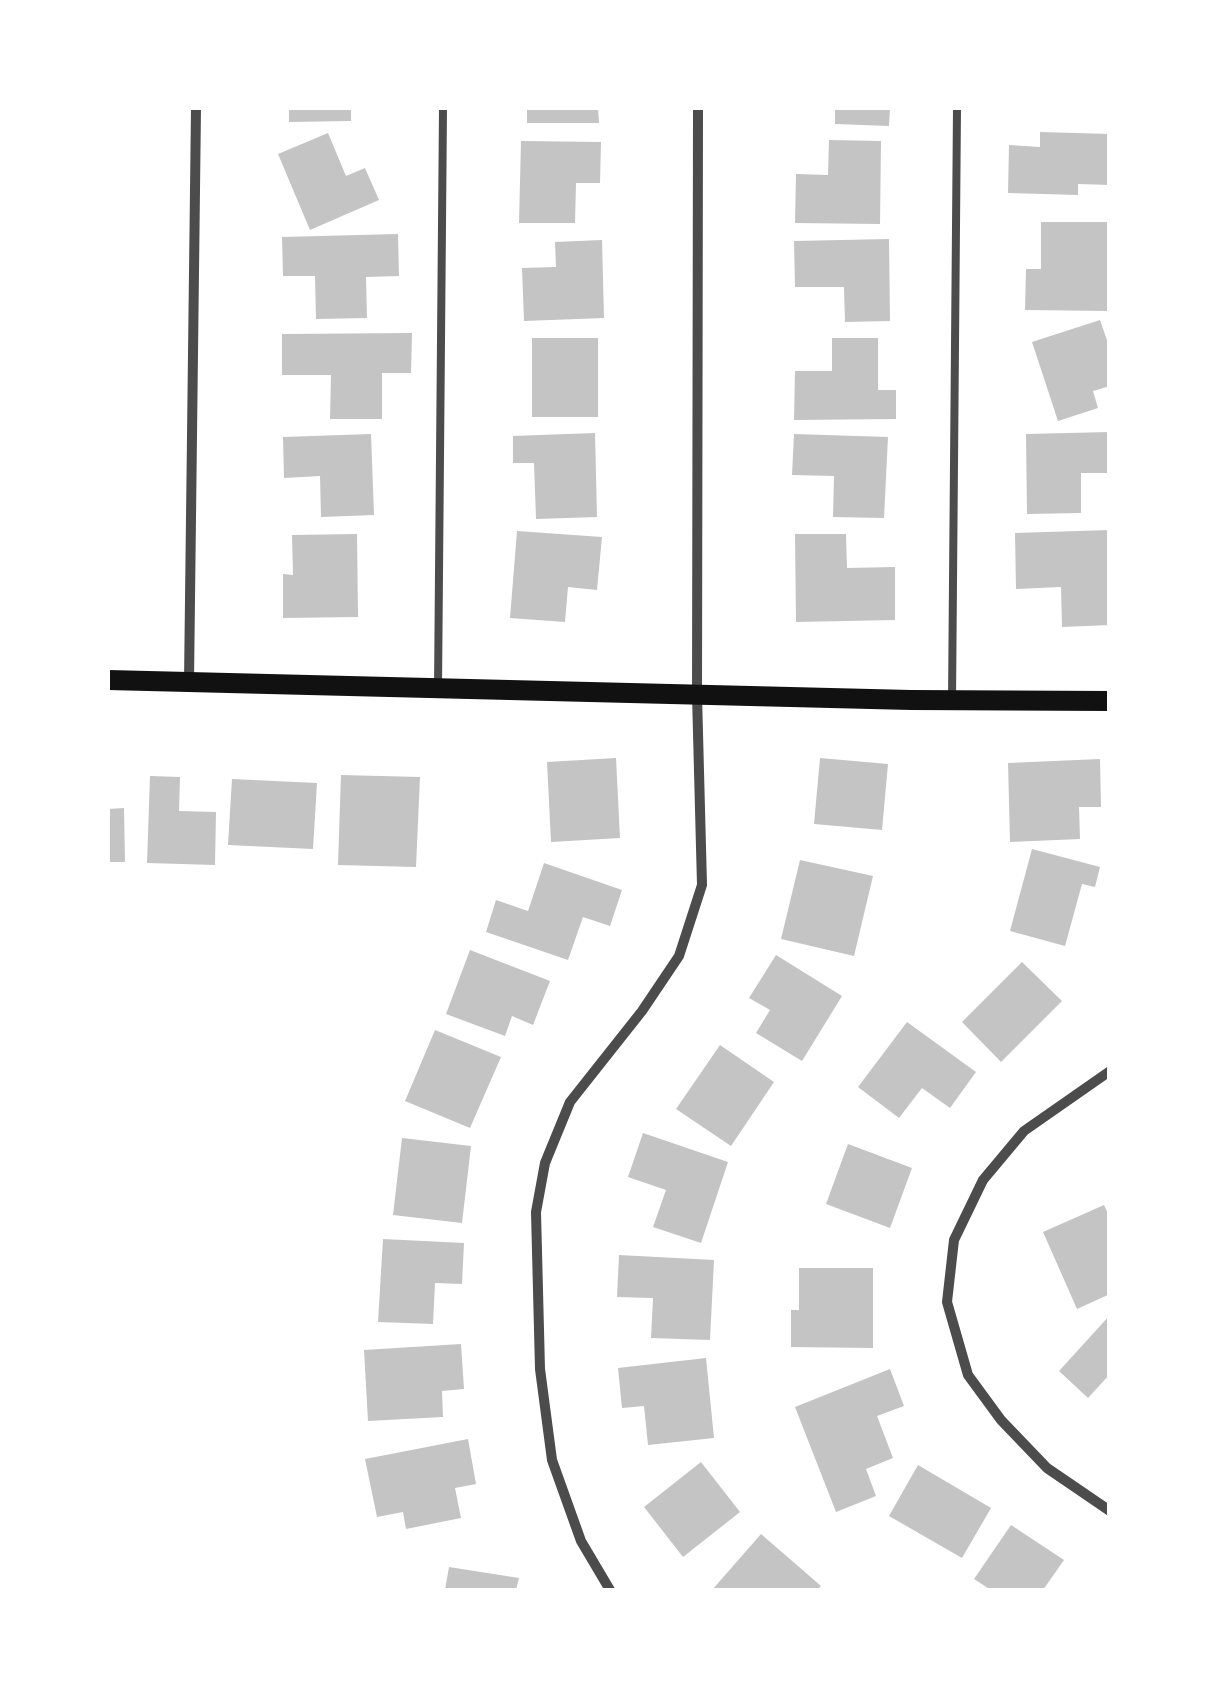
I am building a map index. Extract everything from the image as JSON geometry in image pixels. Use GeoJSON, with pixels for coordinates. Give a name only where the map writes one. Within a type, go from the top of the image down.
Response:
{"type":"FeatureCollection","features":[{"type":"Feature","properties":{"kind":"main road"},"geometry":{"type":"LineString","coordinates":[[108,680],[952,700],[1110,700]]}},
{"type":"Feature","properties":{"kind":"street"},"geometry":{"type":"LineString","coordinates":[[189,682],[196,108]]}},
{"type":"Feature","properties":{"kind":"street"},"geometry":{"type":"LineString","coordinates":[[610,1590],[581,1541],[552,1460],[540,1369],[536,1212],[545,1163],[570,1102],[642,1012],[679,956],[702,885],[697,694],[698,108]]}},
{"type":"Feature","properties":{"kind":"street"},"geometry":{"type":"LineString","coordinates":[[1110,1071],[1024,1130],[983,1180],[954,1240],[947,1302],[968,1375],[1001,1420],[1047,1468],[1110,1511]]}},
{"type":"Feature","properties":{"kind":"lane"},"geometry":{"type":"LineString","coordinates":[[438,688],[443,108]]}},
{"type":"Feature","properties":{"kind":"lane"},"geometry":{"type":"LineString","coordinates":[[952,700],[957,108]]}},
{"type":"Feature","properties":{"kind":"building"},"geometry":{"type":"Polygon","coordinates":[[[289,108],[351,108],[351,121],[289,122],[289,108]]]}},
{"type":"Feature","properties":{"kind":"building"},"geometry":{"type":"Polygon","coordinates":[[[527,108],[598,108],[599,123],[527,123],[527,108]]]}},
{"type":"Feature","properties":{"kind":"building"},"geometry":{"type":"Polygon","coordinates":[[[835,108],[890,108],[889,126],[835,124],[835,108]]]}},
{"type":"Feature","properties":{"kind":"building"},"geometry":{"type":"Polygon","coordinates":[[[1040,132],[1110,134],[1110,185],[1078,184],[1078,195],[1008,193],[1009,145],[1040,147],[1040,132]]]}},
{"type":"Feature","properties":{"kind":"building"},"geometry":{"type":"Polygon","coordinates":[[[328,133],[346,176],[365,168],[379,200],[310,230],[278,154],[328,133]]]}},
{"type":"Feature","properties":{"kind":"building"},"geometry":{"type":"Polygon","coordinates":[[[829,140],[881,141],[880,224],[795,223],[796,174],[828,175],[829,140]]]}},
{"type":"Feature","properties":{"kind":"building"},"geometry":{"type":"Polygon","coordinates":[[[521,141],[601,142],[600,183],[576,183],[575,223],[519,223],[521,141]]]}},
{"type":"Feature","properties":{"kind":"building"},"geometry":{"type":"Polygon","coordinates":[[[1041,222],[1110,222],[1110,311],[1025,310],[1026,269],[1041,269],[1041,222]]]}},
{"type":"Feature","properties":{"kind":"building"},"geometry":{"type":"Polygon","coordinates":[[[398,234],[399,276],[366,277],[367,318],[316,319],[315,276],[283,276],[282,237],[398,234]]]}},
{"type":"Feature","properties":{"kind":"building"},"geometry":{"type":"Polygon","coordinates":[[[889,239],[890,321],[845,322],[844,287],[795,287],[794,241],[889,239]]]}},
{"type":"Feature","properties":{"kind":"building"},"geometry":{"type":"Polygon","coordinates":[[[602,240],[604,318],[524,321],[522,268],[556,267],[555,242],[602,240]]]}},
{"type":"Feature","properties":{"kind":"building"},"geometry":{"type":"Polygon","coordinates":[[[1100,320],[1110,349],[1110,386],[1093,391],[1098,408],[1058,421],[1032,342],[1100,320]]]}},
{"type":"Feature","properties":{"kind":"building"},"geometry":{"type":"Polygon","coordinates":[[[412,333],[411,373],[382,373],[382,419],[330,419],[331,375],[282,375],[282,334],[412,333]]]}},
{"type":"Feature","properties":{"kind":"building"},"geometry":{"type":"Polygon","coordinates":[[[532,338],[598,338],[598,417],[532,417],[532,338]]]}},
{"type":"Feature","properties":{"kind":"building"},"geometry":{"type":"Polygon","coordinates":[[[832,338],[878,338],[878,390],[896,390],[896,419],[794,420],[795,371],[832,371],[832,338]]]}},
{"type":"Feature","properties":{"kind":"building"},"geometry":{"type":"Polygon","coordinates":[[[1110,432],[1110,473],[1081,473],[1081,513],[1027,514],[1026,434],[1110,432]]]}},
{"type":"Feature","properties":{"kind":"building"},"geometry":{"type":"Polygon","coordinates":[[[595,433],[597,517],[536,519],[534,463],[513,463],[513,436],[595,433]]]}},
{"type":"Feature","properties":{"kind":"building"},"geometry":{"type":"Polygon","coordinates":[[[371,434],[374,515],[321,517],[320,476],[284,478],[283,437],[371,434]]]}},
{"type":"Feature","properties":{"kind":"building"},"geometry":{"type":"Polygon","coordinates":[[[794,434],[888,437],[884,518],[833,517],[834,476],[792,475],[794,434]]]}},
{"type":"Feature","properties":{"kind":"building"},"geometry":{"type":"Polygon","coordinates":[[[1110,530],[1110,625],[1062,627],[1061,587],[1016,589],[1015,533],[1110,530]]]}},
{"type":"Feature","properties":{"kind":"building"},"geometry":{"type":"Polygon","coordinates":[[[517,531],[602,537],[597,590],[568,587],[565,622],[510,618],[517,531]]]}},
{"type":"Feature","properties":{"kind":"building"},"geometry":{"type":"Polygon","coordinates":[[[357,534],[358,617],[283,618],[283,574],[293,575],[292,535],[357,534]]]}},
{"type":"Feature","properties":{"kind":"building"},"geometry":{"type":"Polygon","coordinates":[[[795,534],[846,534],[847,568],[895,567],[895,620],[796,622],[795,534]]]}},
{"type":"Feature","properties":{"kind":"building"},"geometry":{"type":"Polygon","coordinates":[[[616,758],[620,838],[551,842],[547,762],[616,758]]]}},
{"type":"Feature","properties":{"kind":"building"},"geometry":{"type":"Polygon","coordinates":[[[820,758],[888,764],[882,830],[814,824],[820,758]]]}},
{"type":"Feature","properties":{"kind":"building"},"geometry":{"type":"Polygon","coordinates":[[[1100,759],[1101,807],[1079,807],[1080,839],[1010,842],[1008,763],[1100,759]]]}},
{"type":"Feature","properties":{"kind":"building"},"geometry":{"type":"Polygon","coordinates":[[[341,775],[420,777],[416,867],[338,865],[341,775]]]}},
{"type":"Feature","properties":{"kind":"building"},"geometry":{"type":"Polygon","coordinates":[[[150,776],[180,777],[179,811],[216,812],[215,865],[147,863],[150,776]]]}},
{"type":"Feature","properties":{"kind":"building"},"geometry":{"type":"Polygon","coordinates":[[[232,779],[317,783],[313,849],[228,845],[232,779]]]}},
{"type":"Feature","properties":{"kind":"building"},"geometry":{"type":"Polygon","coordinates":[[[124,808],[125,862],[108,862],[108,809],[124,808]]]}},
{"type":"Feature","properties":{"kind":"building"},"geometry":{"type":"Polygon","coordinates":[[[1032,849],[1100,867],[1095,887],[1082,884],[1065,946],[1010,931],[1032,849]]]}},
{"type":"Feature","properties":{"kind":"building"},"geometry":{"type":"Polygon","coordinates":[[[800,860],[873,876],[854,956],[781,939],[800,860]]]}},
{"type":"Feature","properties":{"kind":"building"},"geometry":{"type":"Polygon","coordinates":[[[544,863],[622,890],[610,926],[583,917],[568,960],[486,932],[496,900],[528,911],[544,863]]]}},
{"type":"Feature","properties":{"kind":"building"},"geometry":{"type":"Polygon","coordinates":[[[470,950],[550,981],[533,1025],[512,1016],[505,1036],[446,1014],[470,950]]]}},
{"type":"Feature","properties":{"kind":"building"},"geometry":{"type":"Polygon","coordinates":[[[776,955],[842,996],[802,1061],[756,1033],[770,1010],[749,998],[776,955]]]}},
{"type":"Feature","properties":{"kind":"building"},"geometry":{"type":"Polygon","coordinates":[[[1022,962],[1062,1001],[1001,1062],[962,1022],[1022,962]]]}},
{"type":"Feature","properties":{"kind":"building"},"geometry":{"type":"Polygon","coordinates":[[[907,1022],[976,1072],[950,1108],[922,1088],[899,1118],[858,1087],[907,1022]]]}},
{"type":"Feature","properties":{"kind":"building"},"geometry":{"type":"Polygon","coordinates":[[[435,1030],[501,1057],[470,1128],[405,1101],[435,1030]]]}},
{"type":"Feature","properties":{"kind":"building"},"geometry":{"type":"Polygon","coordinates":[[[720,1045],[774,1082],[731,1146],[676,1109],[720,1045]]]}},
{"type":"Feature","properties":{"kind":"building"},"geometry":{"type":"Polygon","coordinates":[[[643,1133],[728,1162],[701,1243],[653,1227],[666,1190],[628,1177],[643,1133]]]}},
{"type":"Feature","properties":{"kind":"building"},"geometry":{"type":"Polygon","coordinates":[[[402,1138],[471,1146],[462,1223],[393,1215],[402,1138]]]}},
{"type":"Feature","properties":{"kind":"building"},"geometry":{"type":"Polygon","coordinates":[[[848,1144],[912,1168],[890,1228],[826,1204],[848,1144]]]}},
{"type":"Feature","properties":{"kind":"building"},"geometry":{"type":"Polygon","coordinates":[[[1104,1205],[1110,1218],[1110,1294],[1077,1309],[1043,1232],[1104,1205]]]}},
{"type":"Feature","properties":{"kind":"building"},"geometry":{"type":"Polygon","coordinates":[[[383,1239],[464,1243],[462,1284],[435,1283],[433,1324],[378,1322],[383,1239]]]}},
{"type":"Feature","properties":{"kind":"building"},"geometry":{"type":"Polygon","coordinates":[[[619,1255],[714,1260],[710,1340],[651,1338],[653,1298],[617,1297],[619,1255]]]}},
{"type":"Feature","properties":{"kind":"building"},"geometry":{"type":"Polygon","coordinates":[[[799,1268],[873,1268],[873,1348],[791,1347],[791,1310],[799,1310],[799,1268]]]}},
{"type":"Feature","properties":{"kind":"building"},"geometry":{"type":"Polygon","coordinates":[[[1110,1315],[1110,1374],[1088,1398],[1059,1371],[1110,1315]]]}},
{"type":"Feature","properties":{"kind":"building"},"geometry":{"type":"Polygon","coordinates":[[[461,1344],[464,1389],[442,1391],[443,1417],[368,1421],[364,1350],[461,1344]]]}},
{"type":"Feature","properties":{"kind":"building"},"geometry":{"type":"Polygon","coordinates":[[[706,1358],[714,1438],[648,1445],[644,1406],[622,1408],[618,1368],[706,1358]]]}},
{"type":"Feature","properties":{"kind":"building"},"geometry":{"type":"Polygon","coordinates":[[[890,1369],[904,1406],[877,1416],[893,1458],[866,1469],[876,1496],[836,1512],[795,1407],[890,1369]]]}},
{"type":"Feature","properties":{"kind":"building"},"geometry":{"type":"Polygon","coordinates":[[[468,1439],[476,1484],[455,1488],[461,1518],[406,1529],[403,1512],[377,1517],[365,1459],[468,1439]]]}},
{"type":"Feature","properties":{"kind":"building"},"geometry":{"type":"Polygon","coordinates":[[[701,1462],[740,1512],[683,1557],[644,1507],[701,1462]]]}},
{"type":"Feature","properties":{"kind":"building"},"geometry":{"type":"Polygon","coordinates":[[[918,1465],[991,1508],[962,1558],[889,1516],[918,1465]]]}},
{"type":"Feature","properties":{"kind":"building"},"geometry":{"type":"Polygon","coordinates":[[[1011,1525],[1064,1560],[1043,1590],[991,1590],[974,1579],[1011,1525]]]}},
{"type":"Feature","properties":{"kind":"building"},"geometry":{"type":"Polygon","coordinates":[[[761,1534],[821,1586],[817,1590],[712,1590],[761,1534]]]}},
{"type":"Feature","properties":{"kind":"building"},"geometry":{"type":"Polygon","coordinates":[[[449,1567],[519,1578],[516,1590],[445,1590],[449,1567]]]}}]}
